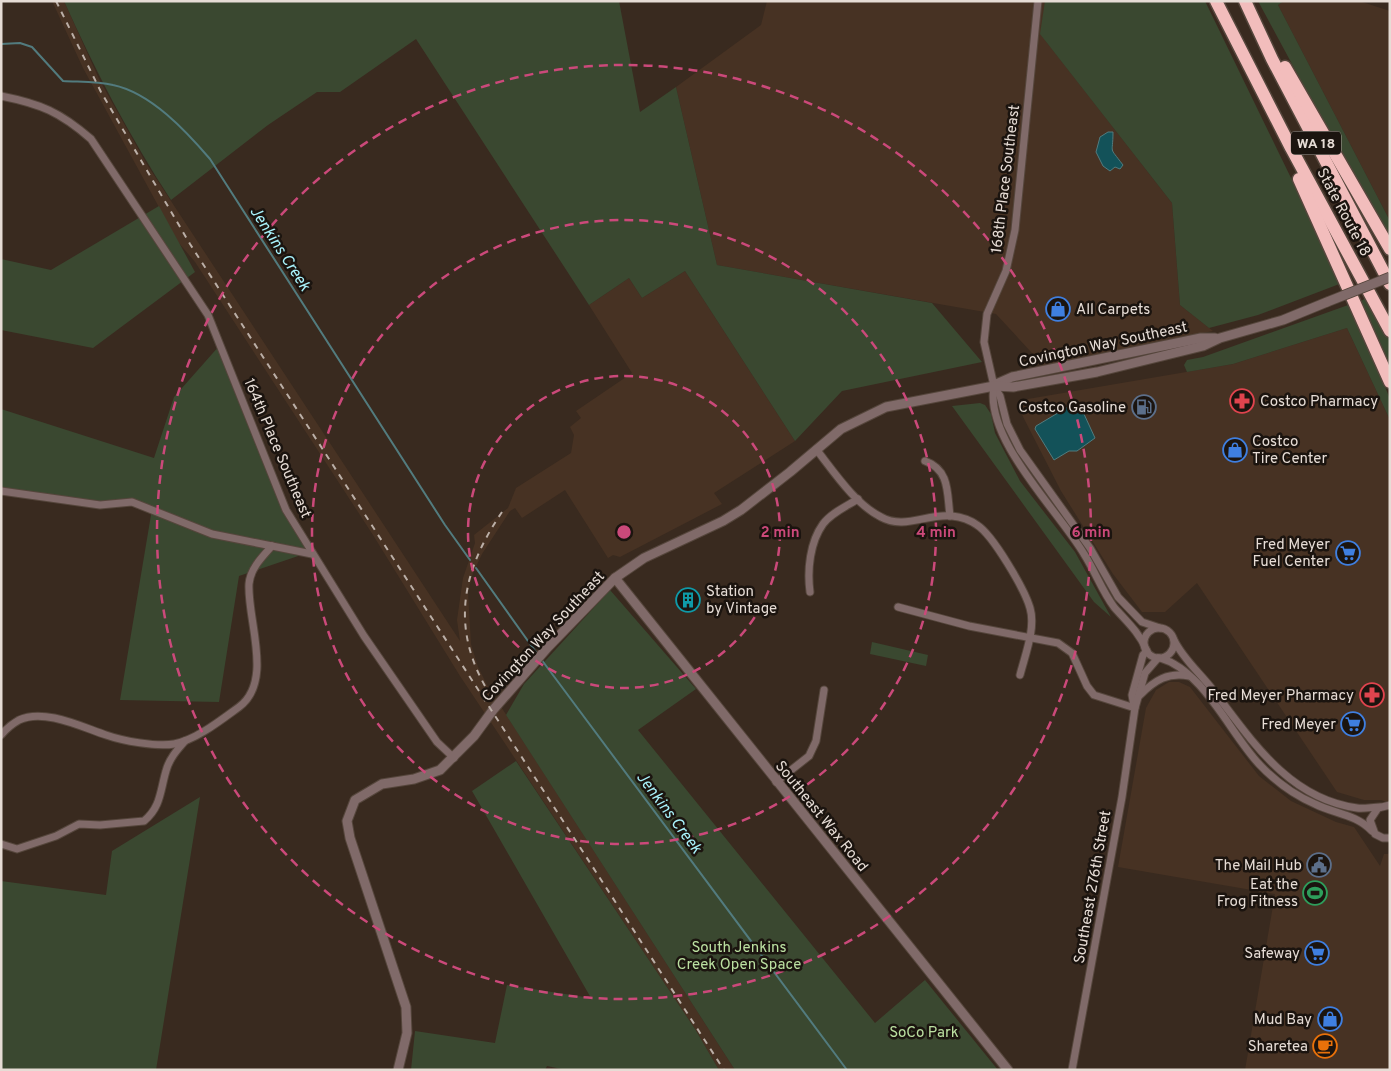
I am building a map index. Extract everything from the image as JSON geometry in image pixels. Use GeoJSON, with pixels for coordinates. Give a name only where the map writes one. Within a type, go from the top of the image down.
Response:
{"type":"FeatureCollection","features":[{"type":"Feature","properties":{"kind":"highway","name":"State Route 18"},"geometry":{"type":"LineString","coordinates":[[1216,1],[1245,60],[1390,331]]}},
{"type":"Feature","properties":{"kind":"highway","name":"State Route 18"},"geometry":{"type":"LineString","coordinates":[[1246,1],[1272,59],[1390,284]]}},
{"type":"Feature","properties":{"kind":"highway"},"geometry":{"type":"LineString","coordinates":[[1246,1],[1390,249]]}},
{"type":"Feature","properties":{"kind":"highway"},"geometry":{"type":"LineString","coordinates":[[1245,60],[1390,382]]}},
{"type":"Feature","properties":{"kind":"street","name":"168th Place Southeast"},"geometry":{"type":"LineString","coordinates":[[1038,1],[1013,244],[1006,271],[989,308],[984,327],[984,342],[994,386],[1000,396],[1007,424],[1020,450],[1090,548],[1118,597],[1142,622],[1160,628]]}},
{"type":"Feature","properties":{"kind":"street","name":"164th Place Southeast"},"geometry":{"type":"LineString","coordinates":[[1,96],[35,103],[67,118],[91,139],[208,315],[286,510],[364,636],[432,734],[454,758]]}},
{"type":"Feature","properties":{"kind":"street","name":"Covington Way Southeast"},"geometry":{"type":"LineString","coordinates":[[398,1070],[407,1033],[406,1008],[350,838],[347,821],[351,806],[360,795],[382,784],[430,775],[440,770],[454,758],[536,660],[614,578],[644,558],[723,521],[741,510],[841,429],[886,407],[994,386],[1013,387],[1097,372],[1203,346],[1220,338],[1283,320],[1390,277]]}},
{"type":"Feature","properties":{"kind":"street","name":"Covington Way Southeast"},"geometry":{"type":"LineString","coordinates":[[994,386],[1012,377],[1200,338],[1220,338]]}},
{"type":"Feature","properties":{"kind":"street"},"geometry":{"type":"LineString","coordinates":[[1097,372],[1115,363],[1136,358],[1136,352]]}},
{"type":"Feature","properties":{"kind":"street","name":"168th Place Southeast"},"geometry":{"type":"LineString","coordinates":[[994,386],[992,396],[996,414],[1015,457],[1080,547],[1114,606],[1138,632],[1146,650]]}},
{"type":"Feature","properties":{"kind":"street"},"geometry":{"type":"LineString","coordinates":[[816,449],[872,512],[890,521],[902,522],[950,516],[960,517],[978,525],[994,543],[1019,583],[1030,608],[1029,638],[1020,675]]}},
{"type":"Feature","properties":{"kind":"street"},"geometry":{"type":"LineString","coordinates":[[926,461],[940,468],[946,482],[950,516]]}},
{"type":"Feature","properties":{"kind":"street"},"geometry":{"type":"LineString","coordinates":[[1,491],[100,505],[132,502],[212,534],[312,554]]}},
{"type":"Feature","properties":{"kind":"street"},"geometry":{"type":"LineString","coordinates":[[810,592],[809,568],[816,537],[824,523],[858,498]]}},
{"type":"Feature","properties":{"kind":"street"},"geometry":{"type":"LineString","coordinates":[[1,844],[17,849],[56,836],[79,824],[100,825],[144,821],[158,804],[166,770],[174,754],[185,741],[241,706],[250,695],[258,672],[249,583],[258,560],[272,546]]}},
{"type":"Feature","properties":{"kind":"street","name":"Southeast Wax Road"},"geometry":{"type":"LineString","coordinates":[[614,578],[1008,1070]]}},
{"type":"Feature","properties":{"kind":"street"},"geometry":{"type":"LineString","coordinates":[[898,607],[1058,643],[1068,649],[1077,660],[1087,686],[1094,695],[1135,708]]}},
{"type":"Feature","properties":{"kind":"street"},"geometry":{"type":"LineString","coordinates":[[1390,805],[1359,809],[1329,800],[1299,786],[1263,756],[1200,674],[1183,657],[1169,631],[1160,628],[1148,633],[1145,641],[1146,650],[1159,658],[1177,664],[1190,676],[1248,751],[1277,781],[1315,804],[1356,818],[1379,837],[1390,838]]}},
{"type":"Feature","properties":{"kind":"street"},"geometry":{"type":"LineString","coordinates":[[1159,658],[1171,652],[1174,640]]}},
{"type":"Feature","properties":{"kind":"street","name":"Southeast 276th Street"},"geometry":{"type":"LineString","coordinates":[[1135,708],[1132,694],[1146,650]]}},
{"type":"Feature","properties":{"kind":"street","name":"Southeast 276th Street"},"geometry":{"type":"LineString","coordinates":[[1072,1070],[1122,797],[1135,708],[1145,673],[1159,658]]}},
{"type":"Feature","properties":{"kind":"street"},"geometry":{"type":"LineString","coordinates":[[1139,695],[1152,683],[1172,674],[1190,676]]}},
{"type":"Feature","properties":{"kind":"street"},"geometry":{"type":"LineString","coordinates":[[776,782],[810,756],[816,740],[824,690]]}},
{"type":"Feature","properties":{"kind":"street"},"geometry":{"type":"LineString","coordinates":[[1,735],[18,721],[43,717],[67,721],[120,739],[163,744],[185,741]]}},
{"type":"Feature","properties":{"kind":"street"},"geometry":{"type":"LineString","coordinates":[[1372,830],[1372,815],[1380,807]]}},
{"type":"Feature","properties":{"kind":"shaded area"},"geometry":{"type":"Polygon","coordinates":[[[52,1],[64,1],[99,79],[146,163],[460,641],[457,620],[463,578],[475,543],[474,535],[508,508],[516,488],[571,453],[574,435],[570,427],[581,418],[576,411],[632,373],[589,305],[629,278],[642,298],[685,271],[795,441],[714,493],[722,504],[620,557],[613,555],[608,558],[565,490],[522,518],[515,508],[510,511],[482,554],[473,573],[468,592],[471,644],[478,667],[487,685],[735,1070],[719,1070],[695,1029],[460,676],[373,535],[195,262],[178,242],[83,68],[52,1]]]}},
{"type":"Feature","properties":{"kind":"shaded area"},"geometry":{"type":"Polygon","coordinates":[[[767,1],[1049,1],[1045,40],[1172,203],[1180,305],[1213,331],[1043,365],[996,314],[717,265],[676,87],[761,25],[767,1]]]}},
{"type":"Feature","properties":{"kind":"shaded area"},"geometry":{"type":"Polygon","coordinates":[[[1284,1],[1359,1],[1390,11],[1390,221],[1278,5],[1284,1]]]}},
{"type":"Feature","properties":{"kind":"shaded area"},"geometry":{"type":"Polygon","coordinates":[[[1347,328],[1390,420],[1390,803],[1381,800],[1364,800],[1337,792],[1197,583],[1165,612],[1142,612],[1113,574],[1061,491],[1018,407],[1022,400],[1233,364],[1347,328]]]}},
{"type":"Feature","properties":{"kind":"shaded area"},"geometry":{"type":"Polygon","coordinates":[[[1169,682],[1179,682],[1190,687],[1259,776],[1291,801],[1336,822],[1354,827],[1380,866],[1384,854],[1390,852],[1390,1070],[1245,1070],[1275,894],[1118,867],[1146,708],[1156,690],[1169,682]]]}},
{"type":"Feature","properties":{"kind":"green space"},"geometry":{"type":"Polygon","coordinates":[[[64,1],[619,1],[640,112],[676,87],[717,265],[932,303],[982,362],[842,391],[795,441],[685,271],[642,298],[629,278],[589,305],[416,39],[340,92],[317,92],[268,125],[171,200],[113,102],[64,1]]]}},
{"type":"Feature","properties":{"kind":"green space"},"geometry":{"type":"Polygon","coordinates":[[[1045,1],[1205,1],[1342,283],[1258,315],[1209,328],[1180,305],[1172,203],[1040,34],[1045,1]]]}},
{"type":"Feature","properties":{"kind":"green space"},"geometry":{"type":"Polygon","coordinates":[[[1258,1],[1284,1],[1278,5],[1390,221],[1390,239],[1375,218],[1258,1]]]}},
{"type":"Feature","properties":{"kind":"green space"},"geometry":{"type":"Polygon","coordinates":[[[159,206],[195,272],[93,348],[1,330],[1,259],[51,270],[159,206]]]}},
{"type":"Feature","properties":{"kind":"green space"},"geometry":{"type":"Polygon","coordinates":[[[1366,298],[1390,338],[1390,364],[1361,301],[1366,298]]]}},
{"type":"Feature","properties":{"kind":"green space"},"geometry":{"type":"Polygon","coordinates":[[[1351,304],[1390,399],[1390,420],[1347,328],[1233,364],[1187,372],[1184,365],[1187,360],[1203,357],[1351,304]]]}},
{"type":"Feature","properties":{"kind":"green space"},"geometry":{"type":"Polygon","coordinates":[[[220,345],[307,553],[239,576],[219,702],[120,700],[152,509],[132,502],[52,500],[1,490],[1,409],[154,458],[174,397],[220,345]]]}},
{"type":"Feature","properties":{"kind":"green space"},"geometry":{"type":"Polygon","coordinates":[[[980,403],[985,405],[991,414],[995,433],[1020,481],[1075,552],[1111,617],[1094,602],[952,406],[980,403]]]}},
{"type":"Feature","properties":{"kind":"green space","name":"South Jenkins Creek Open Space"},"geometry":{"type":"Polygon","coordinates":[[[610,590],[696,689],[638,730],[875,1023],[925,980],[998,1070],[735,1070],[506,715],[524,684],[610,590]]]}},
{"type":"Feature","properties":{"kind":"green space"},"geometry":{"type":"Polygon","coordinates":[[[872,642],[928,655],[926,666],[870,654],[872,642]]]}},
{"type":"Feature","properties":{"kind":"green space"},"geometry":{"type":"Polygon","coordinates":[[[516,761],[695,1029],[719,1070],[566,1070],[547,1066],[545,1070],[411,1070],[415,1031],[495,1043],[507,985],[591,998],[472,791],[516,761]]]}},
{"type":"Feature","properties":{"kind":"green space"},"geometry":{"type":"Polygon","coordinates":[[[200,797],[156,1070],[1,1070],[1,881],[106,895],[112,851],[200,797]]]}},
{"type":"Feature","properties":{"kind":"water"},"geometry":{"type":"Polygon","coordinates":[[[1108,132],[1113,132],[1112,150],[1123,165],[1120,169],[1115,167],[1110,171],[1103,166],[1096,152],[1100,137],[1108,132]]]}},
{"type":"Feature","properties":{"kind":"water"},"geometry":{"type":"Polygon","coordinates":[[[1078,401],[1095,438],[1077,451],[1069,451],[1054,460],[1035,429],[1036,426],[1078,401]]]}},
{"type":"Feature","properties":{"kind":"waterway","name":"Jenkins Creek"},"geometry":{"type":"LineString","coordinates":[[1,44],[20,43],[32,47],[63,81],[113,85],[141,96],[179,125],[210,159],[445,525],[470,560]]}},
{"type":"Feature","properties":{"kind":"waterway","name":"Jenkins Creek"},"geometry":{"type":"LineString","coordinates":[[476,568],[538,655]]}},
{"type":"Feature","properties":{"kind":"waterway","name":"Jenkins Creek"},"geometry":{"type":"LineString","coordinates":[[541,659],[847,1070]]}},
{"type":"Feature","properties":{"kind":"railway"},"geometry":{"type":"LineString","coordinates":[[56,1],[101,92],[190,244],[724,1070]]}},
{"type":"Feature","properties":{"kind":"railway"},"geometry":{"type":"LineString","coordinates":[[485,686],[474,663],[468,640],[465,618],[466,596],[478,554],[502,512]]}},
{"type":"Feature","properties":{"kind":"place","name":"All Carpets"},"geometry":{"type":"Point","coordinates":[1058,309]}},
{"type":"Feature","properties":{"kind":"place","name":"Costco Pharmacy"},"geometry":{"type":"Point","coordinates":[1242,401]}},
{"type":"Feature","properties":{"kind":"place","name":"Costco Gasoline"},"geometry":{"type":"Point","coordinates":[1144,407]}},
{"type":"Feature","properties":{"kind":"place","name":"Costco Tire Center"},"geometry":{"type":"Point","coordinates":[1235,450]}},
{"type":"Feature","properties":{"kind":"place","name":"Fred Meyer Fuel Center"},"geometry":{"type":"Point","coordinates":[1348,553]}},
{"type":"Feature","properties":{"kind":"place","name":"Station by Vintage"},"geometry":{"type":"Point","coordinates":[688,600]}},
{"type":"Feature","properties":{"kind":"place","name":"Fred Meyer Pharmacy"},"geometry":{"type":"Point","coordinates":[1372,695]}},
{"type":"Feature","properties":{"kind":"place","name":"Fred Meyer"},"geometry":{"type":"Point","coordinates":[1353,724]}},
{"type":"Feature","properties":{"kind":"place","name":"The Mail Hub"},"geometry":{"type":"Point","coordinates":[1319,865]}},
{"type":"Feature","properties":{"kind":"place","name":"Eat the Frog Fitness"},"geometry":{"type":"Point","coordinates":[1315,893]}},
{"type":"Feature","properties":{"kind":"place","name":"Safeway"},"geometry":{"type":"Point","coordinates":[1317,953]}},
{"type":"Feature","properties":{"kind":"place","name":"Mud Bay"},"geometry":{"type":"Point","coordinates":[1330,1019]}},
{"type":"Feature","properties":{"kind":"place","name":"Sharetea"},"geometry":{"type":"Point","coordinates":[1325,1046]}},
{"type":"Feature","properties":{"kind":"park label","name":"SoCo Park"},"geometry":{"type":"Point","coordinates":[924,1032]}}]}
